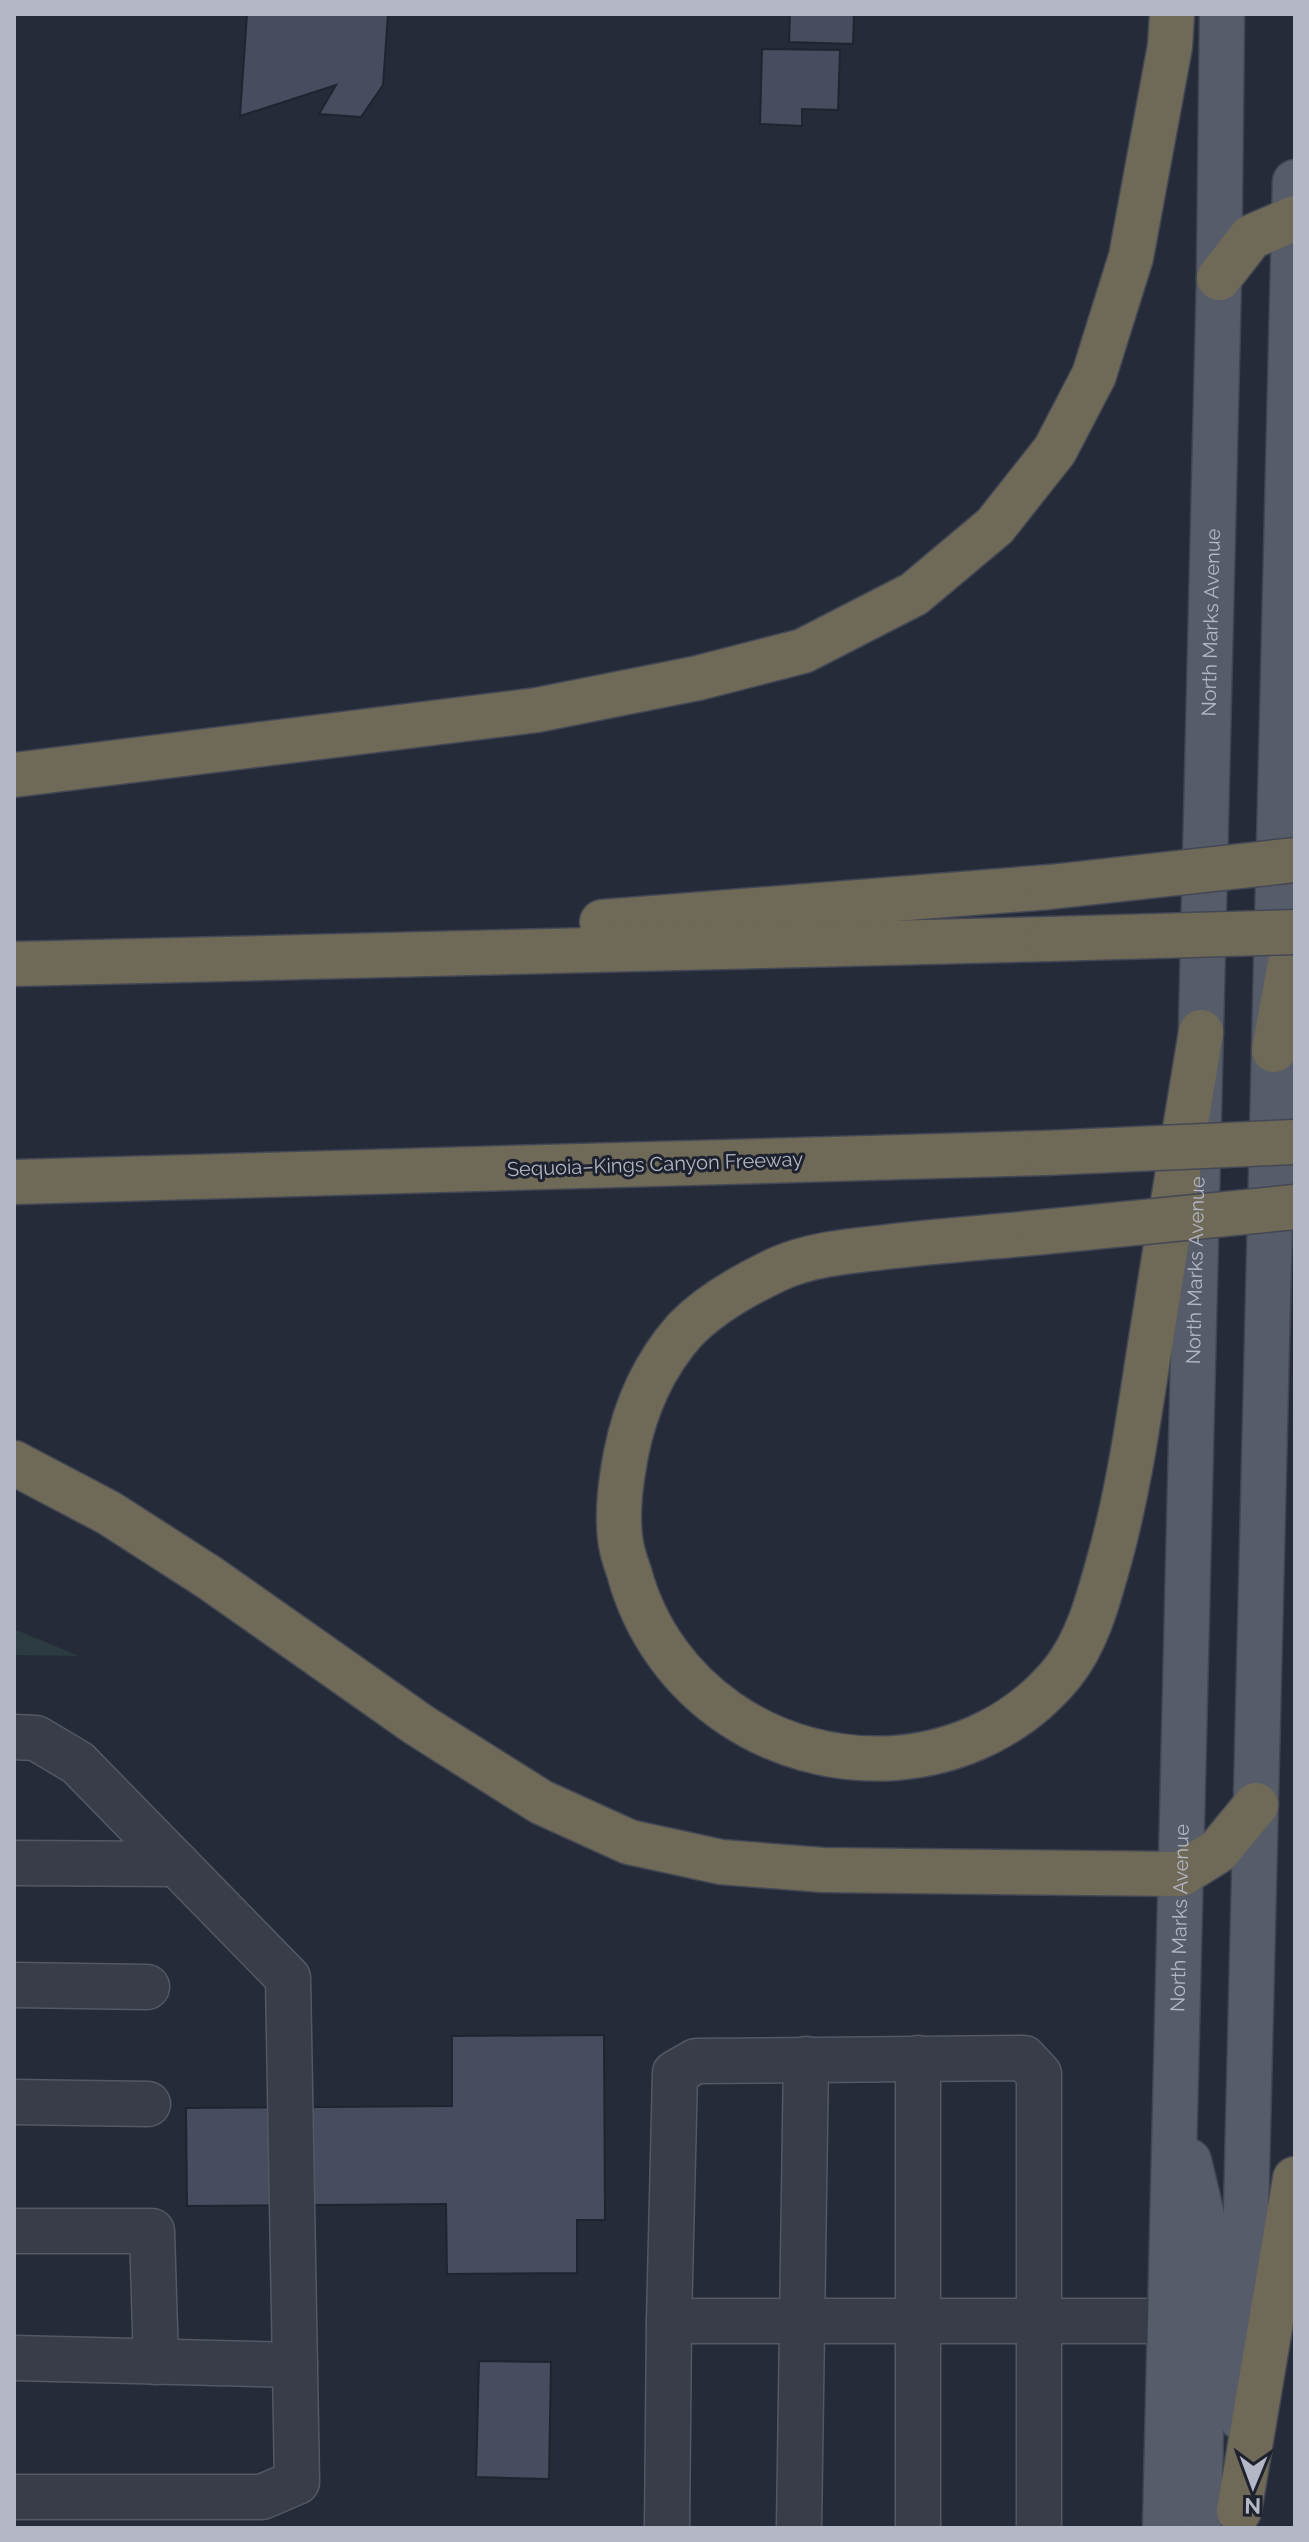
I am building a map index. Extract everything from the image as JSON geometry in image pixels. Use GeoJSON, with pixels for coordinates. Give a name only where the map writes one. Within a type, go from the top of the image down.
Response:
{"type":"FeatureCollection","features":[{"type":"Feature","properties":{"kind":"highway"},"geometry":{"type":"LineString","coordinates":[[14,775],[537,710],[669,684],[803,651],[914,594],[995,526],[1055,450],[1094,375],[1131,257],[1170,46],[1172,14]]}},
{"type":"Feature","properties":{"kind":"highway"},"geometry":{"type":"LineString","coordinates":[[1219,278],[1251,237],[1295,218]]}},
{"type":"Feature","properties":{"kind":"highway"},"geometry":{"type":"LineString","coordinates":[[91,962],[1050,887],[1295,860]]}},
{"type":"Feature","properties":{"kind":"highway"},"geometry":{"type":"LineString","coordinates":[[14,964],[1295,934],[1274,1050]]}},
{"type":"Feature","properties":{"kind":"highway"},"geometry":{"type":"LineString","coordinates":[[1201,1032],[1125,1503],[1094,1615],[1064,1670],[1031,1704],[979,1739],[923,1756],[861,1760],[805,1750],[756,1730],[723,1710],[692,1684],[655,1638],[635,1596],[620,1540],[619,1489],[630,1432],[652,1374],[687,1329],[724,1298],[780,1268],[829,1254],[1043,1232],[1295,1207]]}},
{"type":"Feature","properties":{"kind":"highway","name":"Sequoia–Kings Canyon Freeway"},"geometry":{"type":"LineString","coordinates":[[14,1182],[1045,1153],[1295,1142]]}},
{"type":"Feature","properties":{"kind":"highway"},"geometry":{"type":"LineString","coordinates":[[14,1463],[109,1513],[210,1578],[419,1725],[541,1802],[629,1842],[721,1862],[823,1870],[1181,1874],[1218,1851],[1256,1805]]}},
{"type":"Feature","properties":{"kind":"highway"},"geometry":{"type":"LineString","coordinates":[[1239,2520],[1295,2179]]}},
{"type":"Feature","properties":{"kind":"main road","name":"North Marks Avenue"},"geometry":{"type":"LineString","coordinates":[[1165,2528],[1219,278],[1222,14]]}},
{"type":"Feature","properties":{"kind":"main road"},"geometry":{"type":"LineString","coordinates":[[1239,2520],[1295,182]]}},
{"type":"Feature","properties":{"kind":"main road"},"geometry":{"type":"LineString","coordinates":[[1175,2105],[1205,2228],[1199,2528]]}},
{"type":"Feature","properties":{"kind":"lane"},"geometry":{"type":"LineString","coordinates":[[14,1737],[36,1738],[78,1763],[177,1864],[280,1985],[297,2482],[262,2497],[14,2497]]}},
{"type":"Feature","properties":{"kind":"lane"},"geometry":{"type":"LineString","coordinates":[[14,1863],[177,1864]]}},
{"type":"Feature","properties":{"kind":"lane"},"geometry":{"type":"LineString","coordinates":[[14,1985],[147,1987]]}},
{"type":"Feature","properties":{"kind":"lane"},"geometry":{"type":"LineString","coordinates":[[918,2058],[918,2528]]}},
{"type":"Feature","properties":{"kind":"lane"},"geometry":{"type":"LineString","coordinates":[[667,2528],[675,2073],[696,2061],[1024,2058],[1039,2074],[1039,2528]]}},
{"type":"Feature","properties":{"kind":"lane"},"geometry":{"type":"LineString","coordinates":[[799,2528],[806,2059]]}},
{"type":"Feature","properties":{"kind":"lane"},"geometry":{"type":"LineString","coordinates":[[14,2102],[148,2104]]}},
{"type":"Feature","properties":{"kind":"lane"},"geometry":{"type":"LineString","coordinates":[[14,2231],[152,2231],[156,2362]]}},
{"type":"Feature","properties":{"kind":"lane"},"geometry":{"type":"LineString","coordinates":[[669,2321],[1170,2321]]}},
{"type":"Feature","properties":{"kind":"lane"},"geometry":{"type":"LineString","coordinates":[[14,2358],[295,2365]]}},
{"type":"Feature","properties":{"kind":"shaded area"},"geometry":{"type":"Polygon","coordinates":[[[14,1629],[79,1656],[14,1655],[14,1629]]]}},
{"type":"Feature","properties":{"kind":"building"},"geometry":{"type":"Polygon","coordinates":[[[247,14],[388,14],[383,85],[361,117],[319,114],[336,85],[240,116],[247,14]]]}},
{"type":"Feature","properties":{"kind":"building"},"geometry":{"type":"Polygon","coordinates":[[[790,14],[854,14],[853,44],[789,42],[790,14]]]}},
{"type":"Feature","properties":{"kind":"building"},"geometry":{"type":"Polygon","coordinates":[[[762,49],[840,50],[838,110],[802,109],[802,126],[760,124],[762,49]]]}},
{"type":"Feature","properties":{"kind":"building"},"geometry":{"type":"Polygon","coordinates":[[[604,2035],[605,2220],[577,2220],[577,2273],[447,2274],[446,2204],[187,2206],[186,2108],[452,2106],[452,2036],[604,2035]]]}},
{"type":"Feature","properties":{"kind":"building"},"geometry":{"type":"Polygon","coordinates":[[[479,2361],[551,2362],[549,2479],[476,2477],[479,2361]]]}}]}
